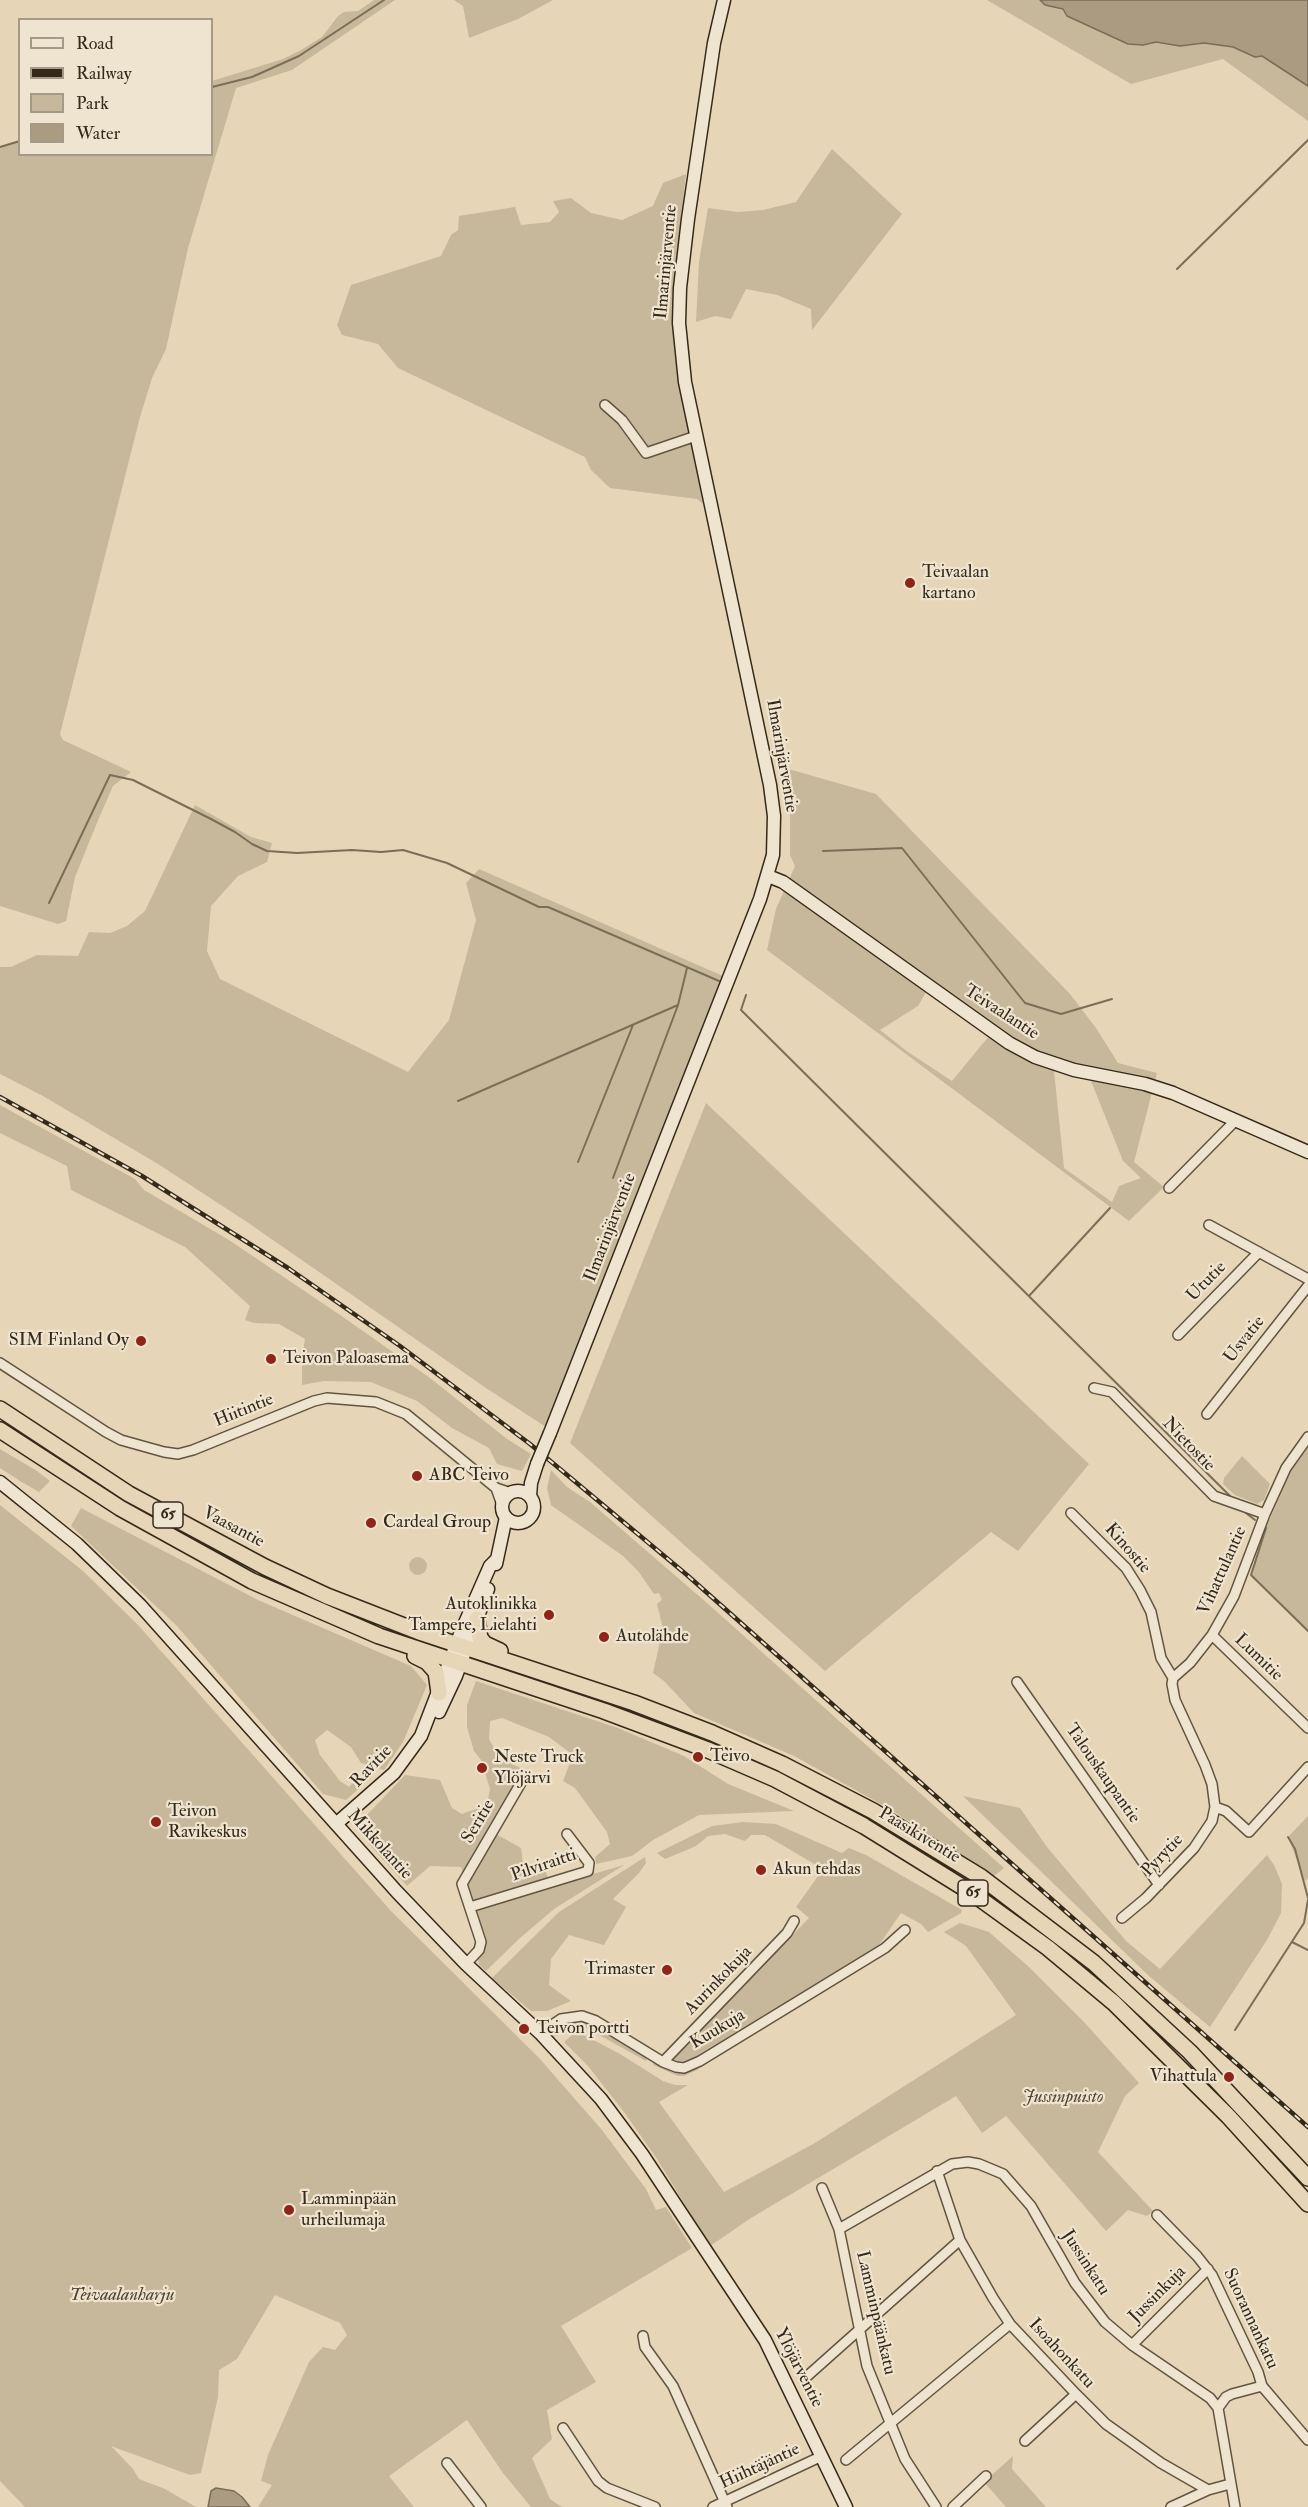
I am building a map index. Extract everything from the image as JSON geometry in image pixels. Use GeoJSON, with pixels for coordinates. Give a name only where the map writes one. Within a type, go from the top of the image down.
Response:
{"type":"FeatureCollection","features":[{"type":"Feature","properties":{"kind":"highway","name":"Vaasantie"},"geometry":{"type":"LineString","coordinates":[[0,1409],[129,1494],[212,1540],[327,1596],[461,1646]]}},
{"type":"Feature","properties":{"kind":"highway","name":"Vaasantie"},"geometry":{"type":"LineString","coordinates":[[0,1430],[120,1508],[252,1581],[380,1636],[455,1663]]}},
{"type":"Feature","properties":{"kind":"highway"},"geometry":{"type":"LineString","coordinates":[[477,1619],[479,1635],[485,1644],[546,1669],[554,1677]]}},
{"type":"Feature","properties":{"kind":"highway","name":"65"},"geometry":{"type":"LineString","coordinates":[[380,1636],[395,1649],[427,1662],[438,1676],[439,1693]]}},
{"type":"Feature","properties":{"kind":"highway","name":"Paasikiventie"},"geometry":{"type":"LineString","coordinates":[[461,1646],[665,1715],[782,1764],[873,1810],[981,1877],[1058,1934],[1133,1997],[1227,2090],[1308,2178]]}},
{"type":"Feature","properties":{"kind":"highway","name":"Paasikiventie"},"geometry":{"type":"LineString","coordinates":[[455,1663],[604,1711],[708,1750],[814,1798],[928,1864],[1014,1922],[1114,2004],[1228,2116],[1308,2204]]}},
{"type":"Feature","properties":{"kind":"main road","name":"Ilmarinjärventie"},"geometry":{"type":"LineString","coordinates":[[508,1515],[526,1520],[532,1514],[534,1505],[522,1491],[550,1433],[768,876],[774,831],[770,785],[682,365],[680,288],[702,116],[724,0]]}},
{"type":"Feature","properties":{"kind":"main road","name":"Teivaalantie"},"geometry":{"type":"LineString","coordinates":[[768,876],[783,882],[1009,1043],[1035,1057],[1074,1070],[1163,1090],[1308,1152]]}},
{"type":"Feature","properties":{"kind":"main road","name":"Mikkolantie"},"geometry":{"type":"LineString","coordinates":[[0,1482],[77,1544],[140,1605],[396,1892],[466,1964],[540,2033],[616,2119],[642,2154],[706,2253]]}},
{"type":"Feature","properties":{"kind":"main road"},"geometry":{"type":"LineString","coordinates":[[461,1646],[477,1619],[496,1568],[496,1559],[508,1515],[522,1491]]}},
{"type":"Feature","properties":{"kind":"main road"},"geometry":{"type":"LineString","coordinates":[[461,1646],[490,1566],[496,1559]]}},
{"type":"Feature","properties":{"kind":"main road","name":"Ravitie"},"geometry":{"type":"LineString","coordinates":[[336,1824],[394,1773],[439,1712],[461,1646]]}},
{"type":"Feature","properties":{"kind":"main road","name":"Ravitie"},"geometry":{"type":"LineString","coordinates":[[426,1727],[439,1693],[455,1663]]}},
{"type":"Feature","properties":{"kind":"main road","name":"Ylöjärventie"},"geometry":{"type":"LineString","coordinates":[[706,2253],[765,2340],[846,2507]]}},
{"type":"Feature","properties":{"kind":"street"},"geometry":{"type":"LineString","coordinates":[[604,405],[622,420],[646,453],[696,436]]}},
{"type":"Feature","properties":{"kind":"street"},"geometry":{"type":"LineString","coordinates":[[1169,1188],[1235,1121]]}},
{"type":"Feature","properties":{"kind":"street"},"geometry":{"type":"LineString","coordinates":[[1209,1225],[1308,1280]]}},
{"type":"Feature","properties":{"kind":"street","name":"Ututie"},"geometry":{"type":"LineString","coordinates":[[1178,1335],[1259,1252]]}},
{"type":"Feature","properties":{"kind":"street","name":"Usvatie"},"geometry":{"type":"LineString","coordinates":[[1207,1414],[1308,1286]]}},
{"type":"Feature","properties":{"kind":"street","name":"Hiitintie"},"geometry":{"type":"LineString","coordinates":[[0,1363],[121,1440],[178,1454],[321,1399],[364,1399],[406,1414],[496,1488],[522,1491]]}},
{"type":"Feature","properties":{"kind":"street","name":"Nietostie"},"geometry":{"type":"LineString","coordinates":[[1094,1388],[1112,1392],[1214,1496],[1265,1514]]}},
{"type":"Feature","properties":{"kind":"street","name":"Vihattulantie"},"geometry":{"type":"LineString","coordinates":[[1173,1678],[1190,1664],[1212,1635],[1234,1596],[1265,1514],[1286,1468],[1308,1437]]}},
{"type":"Feature","properties":{"kind":"street"},"geometry":{"type":"LineString","coordinates":[[496,1488],[508,1515]]}},
{"type":"Feature","properties":{"kind":"street","name":"Kinostie"},"geometry":{"type":"LineString","coordinates":[[1071,1513],[1126,1568],[1140,1590],[1151,1612],[1161,1658],[1173,1678]]}},
{"type":"Feature","properties":{"kind":"street","name":"Lumitie"},"geometry":{"type":"LineString","coordinates":[[1212,1635],[1308,1728]]}},
{"type":"Feature","properties":{"kind":"street"},"geometry":{"type":"LineString","coordinates":[[1173,1678],[1172,1689],[1212,1784],[1215,1807],[1226,1811],[1249,1832],[1308,1767]]}},
{"type":"Feature","properties":{"kind":"street","name":"Talouskaupantie"},"geometry":{"type":"LineString","coordinates":[[1017,1682],[1159,1885]]}},
{"type":"Feature","properties":{"kind":"street","name":"Seritie"},"geometry":{"type":"LineString","coordinates":[[470,1907],[462,1884],[525,1776]]}},
{"type":"Feature","properties":{"kind":"street","name":"Pyrytie"},"geometry":{"type":"LineString","coordinates":[[1122,1918],[1159,1885],[1196,1845],[1212,1821],[1215,1807]]}},
{"type":"Feature","properties":{"kind":"street","name":"Pilviraitti"},"geometry":{"type":"LineString","coordinates":[[470,1907],[588,1871],[590,1863],[567,1834]]}},
{"type":"Feature","properties":{"kind":"street"},"geometry":{"type":"LineString","coordinates":[[466,1964],[478,1950],[481,1942],[470,1907]]}},
{"type":"Feature","properties":{"kind":"street","name":"Aurinkokuja"},"geometry":{"type":"LineString","coordinates":[[663,2062],[788,1933],[794,1921]]}},
{"type":"Feature","properties":{"kind":"street","name":"Kuukuja"},"geometry":{"type":"LineString","coordinates":[[540,2033],[561,2019],[582,2016],[596,2021],[663,2062],[681,2068],[700,2061],[885,1948],[905,1930]]}},
{"type":"Feature","properties":{"kind":"street","name":"Jussinkatu"},"geometry":{"type":"LineString","coordinates":[[839,2229],[952,2164],[968,2162],[990,2167],[1007,2177],[1031,2206],[1066,2267],[1106,2322],[1132,2345],[1201,2392],[1218,2408]]}},
{"type":"Feature","properties":{"kind":"street","name":"Isoahonkatu"},"geometry":{"type":"LineString","coordinates":[[937,2171],[960,2240],[1010,2324],[1106,2424],[1138,2448],[1208,2490]]}},
{"type":"Feature","properties":{"kind":"street","name":"Lamminpäänkatu"},"geometry":{"type":"LineString","coordinates":[[822,2188],[839,2229],[867,2366],[913,2476],[936,2507]]}},
{"type":"Feature","properties":{"kind":"street","name":"Suorannankatu"},"geometry":{"type":"LineString","coordinates":[[1157,2215],[1208,2269],[1258,2372],[1262,2386],[1308,2440]]}},
{"type":"Feature","properties":{"kind":"street"},"geometry":{"type":"LineString","coordinates":[[804,2379],[960,2240]]}},
{"type":"Feature","properties":{"kind":"street","name":"Jussinkuja"},"geometry":{"type":"LineString","coordinates":[[1132,2345],[1208,2269]]}},
{"type":"Feature","properties":{"kind":"street"},"geometry":{"type":"LineString","coordinates":[[846,2460],[1010,2324]]}},
{"type":"Feature","properties":{"kind":"street"},"geometry":{"type":"LineString","coordinates":[[643,2336],[645,2347],[673,2386],[726,2504]]}},
{"type":"Feature","properties":{"kind":"street","name":"Suorannankatu"},"geometry":{"type":"LineString","coordinates":[[1218,2408],[1226,2397],[1232,2394],[1262,2386]]}},
{"type":"Feature","properties":{"kind":"street"},"geometry":{"type":"LineString","coordinates":[[1025,2441],[1076,2394]]}},
{"type":"Feature","properties":{"kind":"street"},"geometry":{"type":"LineString","coordinates":[[1218,2408],[1234,2507]]}},
{"type":"Feature","properties":{"kind":"street"},"geometry":{"type":"LineString","coordinates":[[563,2428],[597,2481],[607,2488],[655,2507]]}},
{"type":"Feature","properties":{"kind":"street","name":"Hiihtäjäntie"},"geometry":{"type":"LineString","coordinates":[[713,2507],[726,2504],[822,2456]]}},
{"type":"Feature","properties":{"kind":"street"},"geometry":{"type":"LineString","coordinates":[[447,2463],[481,2507]]}},
{"type":"Feature","properties":{"kind":"street"},"geometry":{"type":"LineString","coordinates":[[954,2507],[986,2475]]}},
{"type":"Feature","properties":{"kind":"street"},"geometry":{"type":"LineString","coordinates":[[1171,2507],[1208,2490],[1230,2484]]}},
{"type":"Feature","properties":{"kind":"green space"},"geometry":{"type":"Polygon","coordinates":[[[374,0],[395,0],[292,70],[236,88],[188,248],[166,349],[152,378],[140,417],[60,734],[63,740],[131,772],[113,786],[99,818],[75,877],[66,921],[58,924],[0,906],[0,146],[18,140],[18,156],[213,156],[213,81],[283,59],[322,37],[338,16],[344,12],[358,11],[374,0]]]}},
{"type":"Feature","properties":{"kind":"green space"},"geometry":{"type":"Polygon","coordinates":[[[454,0],[553,0],[518,19],[469,38],[463,6],[454,0]]]}},
{"type":"Feature","properties":{"kind":"green space"},"geometry":{"type":"Polygon","coordinates":[[[987,0],[1040,0],[1045,5],[1063,9],[1067,16],[1128,44],[1143,45],[1156,42],[1180,46],[1204,43],[1231,47],[1255,57],[1262,56],[1308,86],[1308,121],[1223,59],[1131,84],[987,0]]]}},
{"type":"Feature","properties":{"kind":"green space"},"geometry":{"type":"Polygon","coordinates":[[[832,149],[902,214],[812,330],[811,309],[777,295],[746,289],[731,319],[715,316],[696,322],[699,262],[708,208],[738,212],[763,210],[796,202],[832,149]]]}},
{"type":"Feature","properties":{"kind":"green space"},"geometry":{"type":"Polygon","coordinates":[[[686,174],[673,289],[675,358],[703,504],[697,499],[610,488],[591,470],[585,457],[398,368],[378,344],[342,335],[337,325],[351,285],[441,256],[451,235],[458,230],[459,216],[515,207],[521,225],[550,222],[559,212],[553,201],[571,198],[591,213],[622,220],[653,206],[663,183],[686,174]]]}},
{"type":"Feature","properties":{"kind":"green space"},"geometry":{"type":"Polygon","coordinates":[[[785,768],[876,794],[1070,994],[1096,1028],[1118,1063],[1157,1073],[1134,1162],[1164,1187],[1129,1221],[767,950],[776,909],[795,866],[790,855],[790,812],[785,768]],[[926,992],[918,1006],[880,1030],[952,1081],[989,1036],[926,992]],[[1054,1071],[1064,1168],[1112,1202],[1119,1186],[1141,1178],[1123,1161],[1091,1081],[1054,1071]]]}},
{"type":"Feature","properties":{"kind":"green space"},"geometry":{"type":"Polygon","coordinates":[[[195,805],[251,837],[272,843],[267,862],[238,876],[211,906],[207,951],[220,979],[408,1072],[449,1020],[476,920],[466,883],[479,869],[723,976],[546,1427],[247,1222],[158,1164],[43,1096],[0,1074],[0,967],[11,967],[37,955],[78,956],[89,932],[110,933],[127,926],[145,911],[195,805]]]}},
{"type":"Feature","properties":{"kind":"green space"},"geometry":{"type":"Polygon","coordinates":[[[706,1103],[1089,1464],[1018,1551],[991,1532],[825,1671],[570,1443],[706,1103]]]}},
{"type":"Feature","properties":{"kind":"green space"},"geometry":{"type":"Polygon","coordinates":[[[0,1105],[135,1179],[144,1190],[229,1240],[430,1378],[507,1439],[531,1454],[522,1471],[497,1464],[489,1448],[452,1428],[417,1401],[371,1382],[324,1381],[302,1385],[302,1357],[305,1339],[279,1324],[254,1323],[245,1320],[250,1306],[185,1247],[71,1190],[67,1166],[0,1133],[0,1105]]]}},
{"type":"Feature","properties":{"kind":"green space"},"geometry":{"type":"Polygon","coordinates":[[[1308,1447],[1308,1631],[1251,1575],[1266,1528],[1292,1469],[1308,1447]]]}},
{"type":"Feature","properties":{"kind":"green space"},"geometry":{"type":"Polygon","coordinates":[[[0,1449],[50,1481],[39,1492],[20,1481],[0,1468],[0,1449]]]}},
{"type":"Feature","properties":{"kind":"green space"},"geometry":{"type":"Polygon","coordinates":[[[1242,1456],[1270,1484],[1264,1500],[1257,1504],[1235,1495],[1223,1484],[1224,1478],[1242,1456]]]}},
{"type":"Feature","properties":{"kind":"green space"},"geometry":{"type":"Polygon","coordinates":[[[551,1470],[567,1487],[590,1502],[707,1603],[1004,1868],[994,1876],[888,1808],[794,1756],[694,1713],[664,1681],[653,1673],[663,1628],[657,1604],[662,1600],[659,1593],[654,1594],[638,1571],[623,1556],[551,1505],[547,1488],[551,1470]]]}},
{"type":"Feature","properties":{"kind":"green space","name":"Teivaalanharju"},"geometry":{"type":"Polygon","coordinates":[[[0,1505],[83,1571],[138,1625],[391,1911],[539,2058],[602,2130],[646,2189],[656,2210],[666,2207],[692,2248],[561,2326],[596,2382],[547,2410],[552,2439],[532,2458],[550,2499],[562,2507],[531,2507],[503,2473],[467,2420],[389,2476],[414,2507],[258,2507],[272,2485],[261,2481],[268,2455],[309,2362],[323,2347],[335,2350],[347,2335],[340,2323],[275,2295],[237,2359],[219,2370],[218,2397],[201,2473],[190,2475],[111,2446],[133,2469],[139,2479],[165,2489],[196,2507],[25,2507],[0,2481],[0,1505]]]}},
{"type":"Feature","properties":{"kind":"green space"},"geometry":{"type":"Polygon","coordinates":[[[81,1508],[258,1600],[411,1666],[427,1685],[403,1742],[384,1770],[361,1763],[351,1747],[327,1730],[315,1740],[320,1755],[340,1781],[349,1787],[361,1773],[369,1774],[371,1778],[346,1800],[323,1794],[176,1625],[71,1526],[81,1508]]]}},
{"type":"Feature","properties":{"kind":"green space"},"geometry":{"type":"Polygon","coordinates":[[[414,1557],[422,1557],[427,1562],[425,1573],[414,1575],[409,1570],[409,1562],[414,1557]]]}},
{"type":"Feature","properties":{"kind":"green space"},"geometry":{"type":"Polygon","coordinates":[[[476,1681],[618,1728],[684,1756],[728,1784],[794,1811],[699,1815],[653,1840],[632,1856],[596,1864],[595,1857],[610,1844],[607,1832],[575,1788],[563,1781],[573,1755],[549,1737],[502,1718],[490,1721],[489,1739],[500,1759],[523,1769],[520,1780],[464,1876],[461,1867],[430,1866],[407,1886],[369,1844],[365,1817],[405,1775],[440,1780],[452,1808],[462,1814],[487,1805],[490,1789],[467,1727],[467,1705],[476,1681]]]}},
{"type":"Feature","properties":{"kind":"green space"},"geometry":{"type":"Polygon","coordinates":[[[963,1796],[1020,1808],[1047,1847],[1126,1941],[1160,1969],[1267,1855],[1282,1884],[1281,1913],[1267,1940],[1210,2027],[1149,1976],[963,1796]]]}},
{"type":"Feature","properties":{"kind":"green space"},"geometry":{"type":"Polygon","coordinates":[[[1308,1816],[1308,1878],[1305,1881],[1288,1837],[1308,1816]]]}},
{"type":"Feature","properties":{"kind":"green space"},"geometry":{"type":"Polygon","coordinates":[[[743,1822],[776,1824],[842,1853],[849,1848],[866,1855],[962,1910],[961,1913],[928,1932],[921,1924],[901,1913],[877,1948],[706,2053],[691,2061],[676,2062],[672,2059],[809,1918],[796,1907],[823,1869],[765,1835],[751,1835],[745,1841],[725,1834],[708,1836],[696,1846],[665,1859],[657,1853],[712,1826],[743,1822]]]}},
{"type":"Feature","properties":{"kind":"green space"},"geometry":{"type":"Polygon","coordinates":[[[494,1833],[521,1848],[523,1864],[531,1869],[544,1867],[549,1881],[474,1904],[466,1882],[494,1833]]]}},
{"type":"Feature","properties":{"kind":"green space"},"geometry":{"type":"Polygon","coordinates":[[[645,1857],[646,1863],[639,1873],[613,1899],[626,1907],[604,1945],[569,1935],[551,1959],[549,1985],[571,2001],[547,2011],[531,2011],[492,1978],[559,1912],[645,1857]]]}},
{"type":"Feature","properties":{"kind":"green space"},"geometry":{"type":"Polygon","coordinates":[[[624,1865],[554,1909],[486,1971],[479,1965],[478,1958],[486,1944],[476,1908],[624,1865]]]}},
{"type":"Feature","properties":{"kind":"green space","name":"Jussinpuisto"},"geometry":{"type":"Polygon","coordinates":[[[960,1923],[989,1932],[1029,1967],[1084,2022],[1139,2083],[1125,2096],[1098,2152],[1153,2211],[1147,2216],[1128,2210],[1106,2231],[1006,2116],[982,2133],[956,2096],[751,2218],[710,2246],[657,2159],[624,2112],[588,2066],[564,2042],[572,2035],[580,2033],[620,2054],[663,2081],[675,2085],[688,2085],[659,2102],[724,2192],[815,2143],[1016,2015],[966,1946],[944,1932],[960,1923]]]}},
{"type":"Feature","properties":{"kind":"green space"},"geometry":{"type":"Polygon","coordinates":[[[581,2020],[647,2056],[646,2061],[583,2026],[568,2026],[553,2038],[557,2027],[564,2023],[581,2020]]]}},
{"type":"Feature","properties":{"kind":"green space"},"geometry":{"type":"Polygon","coordinates":[[[655,2061],[699,2069],[684,2076],[678,2076],[653,2065],[655,2061]]]}},
{"type":"Feature","properties":{"kind":"green space"},"geometry":{"type":"Polygon","coordinates":[[[1013,2456],[1012,2469],[1046,2507],[1006,2507],[984,2482],[1013,2456]]]}},
{"type":"Feature","properties":{"kind":"water"},"geometry":{"type":"Polygon","coordinates":[[[1040,0],[1308,0],[1308,86],[1262,56],[1255,57],[1233,47],[1204,43],[1180,46],[1156,42],[1143,45],[1128,44],[1067,16],[1063,9],[1045,5],[1040,0]]]}},
{"type":"Feature","properties":{"kind":"water"},"geometry":{"type":"Polygon","coordinates":[[[216,2488],[234,2491],[250,2507],[208,2507],[211,2491],[216,2488]]]}},
{"type":"Feature","properties":{"kind":"waterway"},"geometry":{"type":"LineString","coordinates":[[213,87],[252,77],[299,56],[384,0]]}},
{"type":"Feature","properties":{"kind":"waterway"},"geometry":{"type":"LineString","coordinates":[[1177,269],[1308,140]]}},
{"type":"Feature","properties":{"kind":"waterway"},"geometry":{"type":"LineString","coordinates":[[0,147],[18,142]]}},
{"type":"Feature","properties":{"kind":"waterway"},"geometry":{"type":"LineString","coordinates":[[49,903],[110,775],[133,780],[211,819],[267,851],[297,853],[403,850],[447,863],[539,907],[548,907],[719,981]]}},
{"type":"Feature","properties":{"kind":"waterway"},"geometry":{"type":"LineString","coordinates":[[823,851],[902,848],[1025,1003],[1061,1014],[1112,999]]}},
{"type":"Feature","properties":{"kind":"waterway"},"geometry":{"type":"LineString","coordinates":[[613,1178],[678,1005],[687,968]]}},
{"type":"Feature","properties":{"kind":"waterway"},"geometry":{"type":"LineString","coordinates":[[746,995],[741,1010],[1230,1496]]}},
{"type":"Feature","properties":{"kind":"waterway"},"geometry":{"type":"LineString","coordinates":[[458,1101],[678,1005]]}},
{"type":"Feature","properties":{"kind":"waterway"},"geometry":{"type":"LineString","coordinates":[[578,1162],[633,1025]]}},
{"type":"Feature","properties":{"kind":"waterway"},"geometry":{"type":"LineString","coordinates":[[1029,1296],[1110,1208]]}},
{"type":"Feature","properties":{"kind":"waterway"},"geometry":{"type":"LineString","coordinates":[[1246,1513],[1255,1520]]}},
{"type":"Feature","properties":{"kind":"waterway"},"geometry":{"type":"LineString","coordinates":[[1266,1528],[1251,1575],[1308,1631]]}},
{"type":"Feature","properties":{"kind":"waterway"},"geometry":{"type":"LineString","coordinates":[[1288,1837],[1295,1849],[1308,1898]]}},
{"type":"Feature","properties":{"kind":"waterway"},"geometry":{"type":"LineString","coordinates":[[1235,2030],[1304,1923],[1308,1900]]}},
{"type":"Feature","properties":{"kind":"waterway"},"geometry":{"type":"LineString","coordinates":[[1292,1942],[1308,1950]]}},
{"type":"Feature","properties":{"kind":"railway"},"geometry":{"type":"LineString","coordinates":[[0,1097],[142,1176],[288,1268],[400,1346],[530,1444],[687,1575],[1308,2127]]}},
{"type":"Feature","properties":{"kind":"place","name":"Teivaalan kartano"},"geometry":{"type":"Point","coordinates":[910,583]}},
{"type":"Feature","properties":{"kind":"place","name":"SIM Finland Oy"},"geometry":{"type":"Point","coordinates":[141,1341]}},
{"type":"Feature","properties":{"kind":"place","name":"Teivon Paloasema"},"geometry":{"type":"Point","coordinates":[271,1359]}},
{"type":"Feature","properties":{"kind":"place","name":"ABC Teivo"},"geometry":{"type":"Point","coordinates":[417,1476]}},
{"type":"Feature","properties":{"kind":"place","name":"Cardeal Group"},"geometry":{"type":"Point","coordinates":[371,1523]}},
{"type":"Feature","properties":{"kind":"place","name":"Autoklinikka Tampere, Lielahti"},"geometry":{"type":"Point","coordinates":[549,1615]}},
{"type":"Feature","properties":{"kind":"place","name":"Autolähde"},"geometry":{"type":"Point","coordinates":[604,1637]}},
{"type":"Feature","properties":{"kind":"place","name":"Teivo"},"geometry":{"type":"Point","coordinates":[698,1757]}},
{"type":"Feature","properties":{"kind":"place","name":"Neste Truck Ylöjärvi"},"geometry":{"type":"Point","coordinates":[482,1768]}},
{"type":"Feature","properties":{"kind":"place","name":"Teivon Ravikeskus"},"geometry":{"type":"Point","coordinates":[156,1822]}},
{"type":"Feature","properties":{"kind":"place","name":"Akun tehdas"},"geometry":{"type":"Point","coordinates":[761,1870]}},
{"type":"Feature","properties":{"kind":"place","name":"Trimaster"},"geometry":{"type":"Point","coordinates":[667,1970]}},
{"type":"Feature","properties":{"kind":"place","name":"Teivon portti"},"geometry":{"type":"Point","coordinates":[524,2029]}},
{"type":"Feature","properties":{"kind":"place","name":"Vihattula"},"geometry":{"type":"Point","coordinates":[1229,2077]}},
{"type":"Feature","properties":{"kind":"place","name":"Lamminpään urheilumaja"},"geometry":{"type":"Point","coordinates":[289,2210]}}]}
